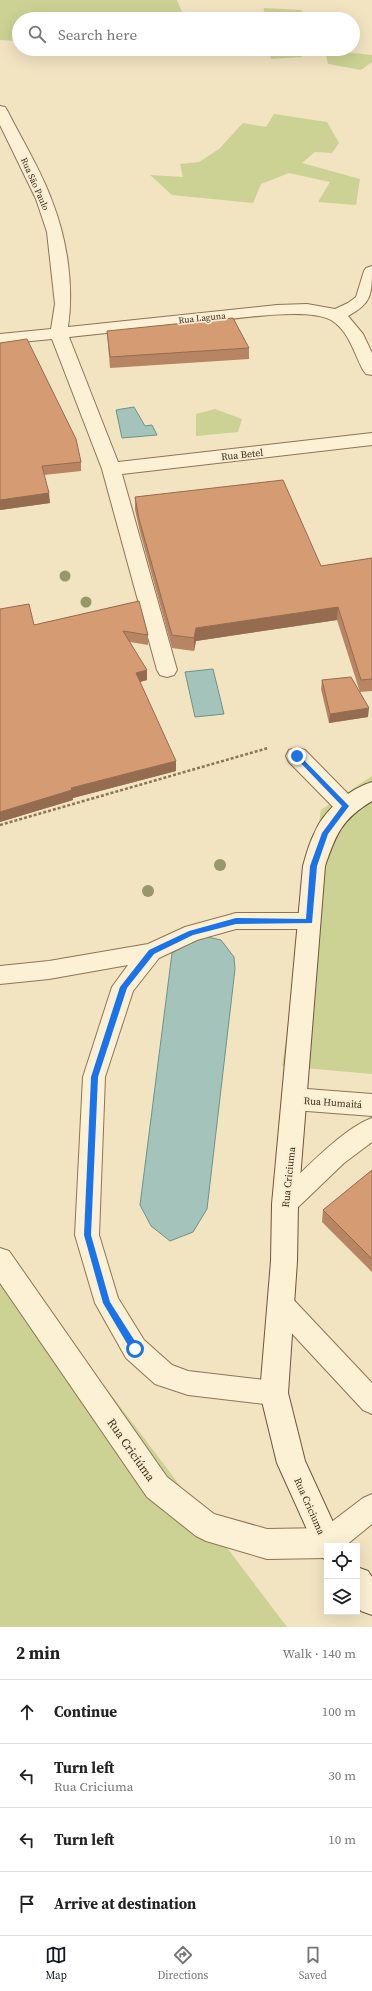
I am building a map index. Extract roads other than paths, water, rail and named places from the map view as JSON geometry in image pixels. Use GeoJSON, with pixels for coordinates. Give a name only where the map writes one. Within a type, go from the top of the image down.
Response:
{"type":"FeatureCollection","features":[{"type":"Feature","properties":{"kind":"street","name":"Rua São Paulo"},"geometry":{"type":"LineString","coordinates":[[0,110],[44,199],[55,232],[63,304],[59,334]]}},
{"type":"Feature","properties":{"kind":"street"},"geometry":{"type":"LineString","coordinates":[[372,272],[368,291],[360,305],[338,314],[352,329],[364,358],[372,370]]}},
{"type":"Feature","properties":{"kind":"street","name":"Rua Laguna"},"geometry":{"type":"LineString","coordinates":[[0,339],[277,310],[310,308],[338,314]]}},
{"type":"Feature","properties":{"kind":"street"},"geometry":{"type":"LineString","coordinates":[[59,334],[111,469],[167,670]]}},
{"type":"Feature","properties":{"kind":"street","name":"Rua Betel"},"geometry":{"type":"LineString","coordinates":[[111,469],[372,439]]}},
{"type":"Feature","properties":{"kind":"street"},"geometry":{"type":"LineString","coordinates":[[297,756],[346,806],[372,790]]}},
{"type":"Feature","properties":{"kind":"street","name":"Rua Criciuma"},"geometry":{"type":"LineString","coordinates":[[327,1543],[291,1463],[274,1393],[285,1204],[292,1149],[294,1099],[314,866],[325,833],[346,806]]}},
{"type":"Feature","properties":{"kind":"street","name":"Rua Humaitá"},"geometry":{"type":"LineString","coordinates":[[294,1099],[372,1105]]}},
{"type":"Feature","properties":{"kind":"street","name":"Rua Criciúma"},"geometry":{"type":"LineString","coordinates":[[0,1260],[157,1487],[206,1526],[267,1544],[324,1545]]}},
{"type":"Feature","properties":{"kind":"street"},"geometry":{"type":"LineString","coordinates":[[360,1586],[372,1600]]}},
{"type":"Feature","properties":{"kind":"lane"},"geometry":{"type":"LineString","coordinates":[[0,975],[49,970],[152,952],[192,933],[236,921],[309,921]]}},
{"type":"Feature","properties":{"kind":"lane"},"geometry":{"type":"LineString","coordinates":[[152,952],[123,987],[94,1077],[88,1235],[92,1250],[107,1303],[135,1349],[164,1375],[188,1383],[274,1393]]}},
{"type":"Feature","properties":{"kind":"lane"},"geometry":{"type":"LineString","coordinates":[[285,1204],[336,1156],[372,1128]]}},
{"type":"Feature","properties":{"kind":"lane"},"geometry":{"type":"LineString","coordinates":[[280,1304],[372,1401]]}},
{"type":"Feature","properties":{"kind":"lane"},"geometry":{"type":"LineString","coordinates":[[330,1543],[372,1507]]}},
{"type":"Feature","properties":{"kind":"water"},"geometry":{"type":"Polygon","coordinates":[[[134,407],[145,426],[152,425],[157,435],[122,438],[116,410],[134,407]]]}},
{"type":"Feature","properties":{"kind":"water"},"geometry":{"type":"Polygon","coordinates":[[[213,669],[224,714],[195,717],[185,672],[213,669]]]}},
{"type":"Feature","properties":{"kind":"water"},"geometry":{"type":"Polygon","coordinates":[[[203,936],[221,940],[234,957],[235,969],[207,1209],[193,1232],[170,1241],[151,1226],[140,1205],[172,953],[203,936]]]}}]}
